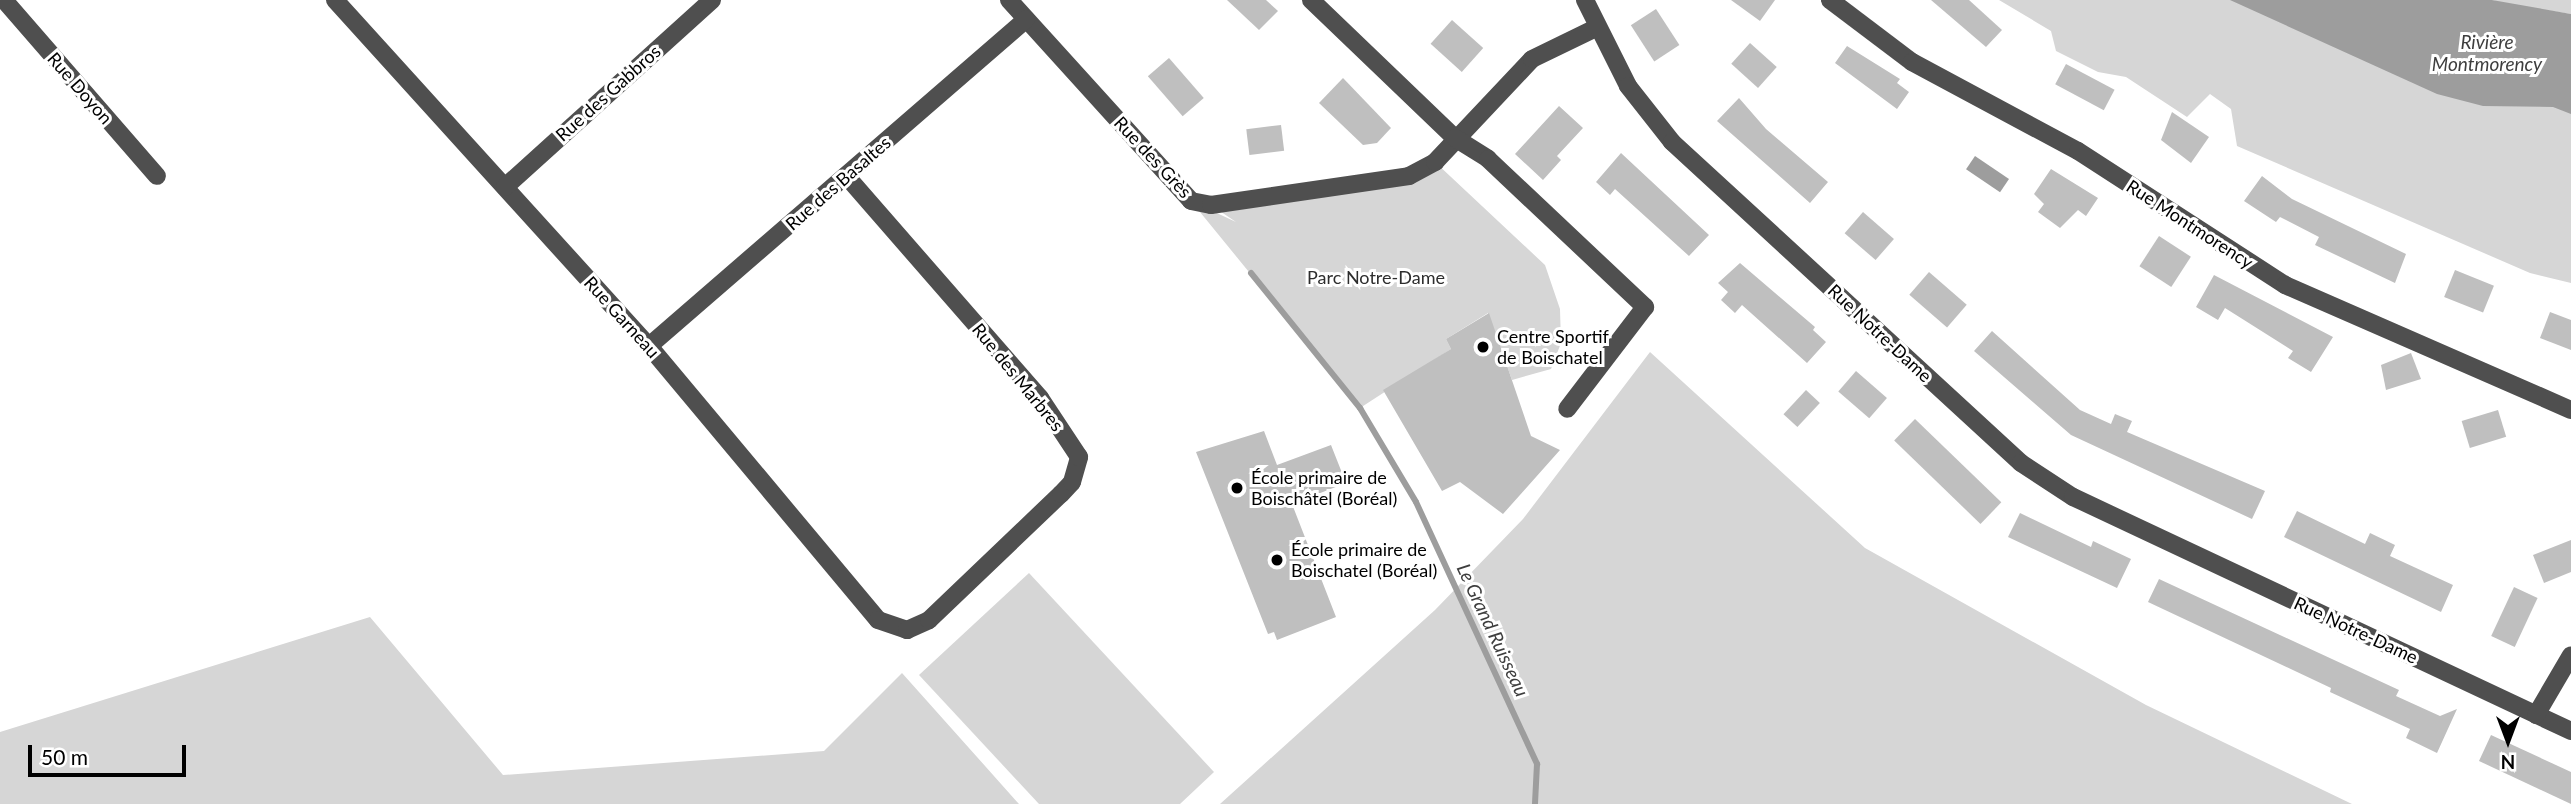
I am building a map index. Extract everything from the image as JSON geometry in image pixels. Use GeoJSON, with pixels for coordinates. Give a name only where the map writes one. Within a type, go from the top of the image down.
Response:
{"type":"FeatureCollection","features":[{"type":"Feature","properties":{"kind":"street","name":"Rue Doyon"},"geometry":{"type":"LineString","coordinates":[[4,0],[157,176]]}},
{"type":"Feature","properties":{"kind":"street","name":"Rue des Gabbros"},"geometry":{"type":"LineString","coordinates":[[505,187],[712,0]]}},
{"type":"Feature","properties":{"kind":"street","name":"Rue des Grès"},"geometry":{"type":"LineString","coordinates":[[1009,0],[1191,201],[1211,205],[1409,176],[1435,162],[1455,138]]}},
{"type":"Feature","properties":{"kind":"street"},"geometry":{"type":"LineString","coordinates":[[1311,0],[1455,138],[1488,159],[1645,307],[1567,408]]}},
{"type":"Feature","properties":{"kind":"street","name":"Rue Notre-Dame"},"geometry":{"type":"LineString","coordinates":[[1585,0],[1628,86],[1672,142],[2021,463],[2073,497],[2571,731]]}},
{"type":"Feature","properties":{"kind":"street","name":"Rue Montmorency"},"geometry":{"type":"LineString","coordinates":[[1830,0],[1912,62],[2078,151],[2285,285],[2571,410]]}},
{"type":"Feature","properties":{"kind":"street","name":"Rue Garneau"},"geometry":{"type":"LineString","coordinates":[[340,2],[649,346],[878,620],[907,630]]}},
{"type":"Feature","properties":{"kind":"street","name":"Rue des Basaltes"},"geometry":{"type":"LineString","coordinates":[[649,346],[1026,19]]}},
{"type":"Feature","properties":{"kind":"street"},"geometry":{"type":"LineString","coordinates":[[1455,138],[1532,59],[1598,27]]}},
{"type":"Feature","properties":{"kind":"street","name":"Rue des Marbres"},"geometry":{"type":"LineString","coordinates":[[846,176],[1040,398],[1079,457],[1072,482],[1061,494],[929,620],[907,630]]}},
{"type":"Feature","properties":{"kind":"street"},"geometry":{"type":"LineString","coordinates":[[2536,715],[2571,655]]}},
{"type":"Feature","properties":{"kind":"green space"},"geometry":{"type":"Polygon","coordinates":[[[1999,0],[2248,0],[2571,96],[2571,283],[2530,273],[2237,146],[2231,109],[2210,94],[2187,117],[2126,77],[2098,72],[2056,51],[2051,31],[1999,0]]]}},
{"type":"Feature","properties":{"kind":"green space"},"geometry":{"type":"Polygon","coordinates":[[[2492,0],[2571,0],[2571,14],[2506,4],[2492,0]]]}},
{"type":"Feature","properties":{"kind":"green space","name":"Parc Notre-Dame"},"geometry":{"type":"Polygon","coordinates":[[[1435,162],[1545,265],[1560,309],[1561,343],[1551,369],[1512,380],[1488,313],[1446,339],[1451,349],[1360,408],[1191,201],[1236,222],[1211,205],[1435,162]]]}},
{"type":"Feature","properties":{"kind":"green space"},"geometry":{"type":"Polygon","coordinates":[[[1650,352],[1865,548],[2146,705],[2352,804],[1220,804],[1435,610],[1523,519],[1650,352]]]}},
{"type":"Feature","properties":{"kind":"green space"},"geometry":{"type":"Polygon","coordinates":[[[1029,573],[1214,772],[1180,804],[1039,804],[919,675],[1029,573]]]}},
{"type":"Feature","properties":{"kind":"green space"},"geometry":{"type":"Polygon","coordinates":[[[370,617],[503,775],[824,751],[902,673],[1019,804],[0,804],[0,732],[370,617]]]}},
{"type":"Feature","properties":{"kind":"water","name":"Rivière Montmorency"},"geometry":{"type":"Polygon","coordinates":[[[2230,0],[2492,0],[2571,14],[2571,114],[2553,107],[2483,106],[2437,94],[2230,0]]]}},
{"type":"Feature","properties":{"kind":"water"},"geometry":{"type":"Polygon","coordinates":[[[1975,156],[2009,179],[2000,192],[1966,169],[1975,156]]]}},
{"type":"Feature","properties":{"kind":"building"},"geometry":{"type":"Polygon","coordinates":[[[1227,0],[1266,0],[1278,11],[1259,30],[1227,0]]]}},
{"type":"Feature","properties":{"kind":"building"},"geometry":{"type":"Polygon","coordinates":[[[1731,0],[1775,0],[1760,21],[1731,0]]]}},
{"type":"Feature","properties":{"kind":"building"},"geometry":{"type":"Polygon","coordinates":[[[1931,0],[1969,0],[2002,30],[1986,47],[1931,0]]]}},
{"type":"Feature","properties":{"kind":"building"},"geometry":{"type":"Polygon","coordinates":[[[1656,9],[1679,45],[1654,61],[1631,25],[1656,9]]]}},
{"type":"Feature","properties":{"kind":"building"},"geometry":{"type":"Polygon","coordinates":[[[1452,20],[1483,48],[1462,72],[1431,44],[1452,20]]]}},
{"type":"Feature","properties":{"kind":"building"},"geometry":{"type":"Polygon","coordinates":[[[1750,43],[1777,67],[1758,88],[1731,64],[1750,43]]]}},
{"type":"Feature","properties":{"kind":"building"},"geometry":{"type":"Polygon","coordinates":[[[1847,46],[1900,79],[1897,83],[1909,92],[1897,109],[1835,63],[1847,46]]]}},
{"type":"Feature","properties":{"kind":"building"},"geometry":{"type":"Polygon","coordinates":[[[1169,58],[1204,98],[1183,116],[1148,76],[1169,58]]]}},
{"type":"Feature","properties":{"kind":"building"},"geometry":{"type":"Polygon","coordinates":[[[2066,64],[2115,90],[2104,110],[2055,84],[2066,64]]]}},
{"type":"Feature","properties":{"kind":"building"},"geometry":{"type":"Polygon","coordinates":[[[1343,78],[1391,128],[1377,143],[1363,145],[1319,103],[1343,78]]]}},
{"type":"Feature","properties":{"kind":"building"},"geometry":{"type":"Polygon","coordinates":[[[1739,98],[1766,129],[1828,182],[1810,203],[1717,121],[1739,98]]]}},
{"type":"Feature","properties":{"kind":"building"},"geometry":{"type":"Polygon","coordinates":[[[1559,106],[1583,128],[1557,156],[1561,160],[1543,180],[1515,154],[1559,106]]]}},
{"type":"Feature","properties":{"kind":"building"},"geometry":{"type":"Polygon","coordinates":[[[2172,112],[2209,137],[2191,163],[2161,140],[2172,112]]]}},
{"type":"Feature","properties":{"kind":"building"},"geometry":{"type":"Polygon","coordinates":[[[1281,125],[1284,151],[1249,155],[1246,129],[1281,125]]]}},
{"type":"Feature","properties":{"kind":"building"},"geometry":{"type":"Polygon","coordinates":[[[1621,153],[1709,235],[1689,256],[1615,189],[1610,195],[1596,182],[1621,153]]]}},
{"type":"Feature","properties":{"kind":"building"},"geometry":{"type":"Polygon","coordinates":[[[2051,169],[2098,198],[2086,216],[2078,210],[2060,228],[2038,212],[2044,204],[2034,194],[2051,169]]]}},
{"type":"Feature","properties":{"kind":"building"},"geometry":{"type":"Polygon","coordinates":[[[2262,176],[2292,199],[2406,254],[2395,283],[2315,245],[2319,237],[2280,217],[2276,222],[2244,201],[2262,176]]]}},
{"type":"Feature","properties":{"kind":"building"},"geometry":{"type":"Polygon","coordinates":[[[1863,212],[1894,239],[1876,260],[1845,233],[1863,212]]]}},
{"type":"Feature","properties":{"kind":"building"},"geometry":{"type":"Polygon","coordinates":[[[2159,236],[2191,257],[2171,287],[2139,266],[2159,236]]]}},
{"type":"Feature","properties":{"kind":"building"},"geometry":{"type":"Polygon","coordinates":[[[1740,263],[1815,327],[1813,330],[1826,342],[1807,363],[1742,305],[1735,313],[1721,300],[1728,292],[1718,283],[1740,263]]]}},
{"type":"Feature","properties":{"kind":"building"},"geometry":{"type":"Polygon","coordinates":[[[2455,270],[2494,286],[2483,313],[2444,297],[2455,270]]]}},
{"type":"Feature","properties":{"kind":"building"},"geometry":{"type":"Polygon","coordinates":[[[1929,272],[1967,305],[1947,327],[1909,295],[1929,272]]]}},
{"type":"Feature","properties":{"kind":"building"},"geometry":{"type":"Polygon","coordinates":[[[2214,275],[2333,337],[2311,372],[2288,358],[2293,351],[2225,308],[2218,320],[2196,307],[2214,275]]]}},
{"type":"Feature","properties":{"kind":"building"},"geometry":{"type":"Polygon","coordinates":[[[2550,312],[2571,320],[2571,350],[2540,338],[2550,312]]]}},
{"type":"Feature","properties":{"kind":"building"},"geometry":{"type":"Polygon","coordinates":[[[1489,313],[1531,436],[1560,450],[1503,514],[1460,482],[1442,491],[1383,390],[1451,349],[1446,339],[1489,313]]]}},
{"type":"Feature","properties":{"kind":"building"},"geometry":{"type":"Polygon","coordinates":[[[1992,331],[2080,410],[2111,424],[2115,414],[2132,421],[2127,432],[2265,491],[2252,519],[2071,435],[1974,351],[1992,331]]]}},
{"type":"Feature","properties":{"kind":"building"},"geometry":{"type":"Polygon","coordinates":[[[2411,353],[2421,379],[2386,390],[2381,365],[2411,353]]]}},
{"type":"Feature","properties":{"kind":"building"},"geometry":{"type":"Polygon","coordinates":[[[1856,371],[1887,398],[1869,418],[1838,391],[1856,371]]]}},
{"type":"Feature","properties":{"kind":"building"},"geometry":{"type":"Polygon","coordinates":[[[1806,390],[1820,403],[1797,427],[1783,414],[1806,390]]]}},
{"type":"Feature","properties":{"kind":"building"},"geometry":{"type":"Polygon","coordinates":[[[2498,410],[2506,437],[2470,448],[2462,421],[2498,410]]]}},
{"type":"Feature","properties":{"kind":"building"},"geometry":{"type":"Polygon","coordinates":[[[1915,419],[2001,502],[1980,524],[1894,441],[1915,419]]]}},
{"type":"Feature","properties":{"kind":"building","name":"École primaire de Boischatel (Boréal)"},"geometry":{"type":"Polygon","coordinates":[[[1264,431],[1277,465],[1331,445],[1346,483],[1292,504],[1336,617],[1277,640],[1274,632],[1268,634],[1196,452],[1264,431]]]}},
{"type":"Feature","properties":{"kind":"building"},"geometry":{"type":"Polygon","coordinates":[[[2297,511],[2365,544],[2370,533],[2395,545],[2390,556],[2453,585],[2441,612],[2284,537],[2297,511]]]}},
{"type":"Feature","properties":{"kind":"building"},"geometry":{"type":"Polygon","coordinates":[[[2020,513],[2091,547],[2093,541],[2131,559],[2117,588],[2008,537],[2020,513]]]}},
{"type":"Feature","properties":{"kind":"building"},"geometry":{"type":"Polygon","coordinates":[[[2571,540],[2571,572],[2544,583],[2533,555],[2571,540]]]}},
{"type":"Feature","properties":{"kind":"building"},"geometry":{"type":"Polygon","coordinates":[[[2159,579],[2399,690],[2396,696],[2440,716],[2457,709],[2437,753],[2406,738],[2410,729],[2330,692],[2331,688],[2148,602],[2159,579]]]}},
{"type":"Feature","properties":{"kind":"building"},"geometry":{"type":"Polygon","coordinates":[[[2514,587],[2538,598],[2515,647],[2491,636],[2514,587]]]}},
{"type":"Feature","properties":{"kind":"building"},"geometry":{"type":"Polygon","coordinates":[[[2491,735],[2571,772],[2571,804],[2479,761],[2491,735]]]}},
{"type":"Feature","properties":{"kind":"waterway","name":"Le Grand Ruisseau"},"geometry":{"type":"LineString","coordinates":[[1251,273],[1360,408],[1416,502],[1537,764],[1535,804]]}},
{"type":"Feature","properties":{"kind":"place","name":"Centre Sportif de Boischatel"},"geometry":{"type":"Point","coordinates":[1483,347]}},
{"type":"Feature","properties":{"kind":"place","name":"École primaire de Boischâtel (Boréal)"},"geometry":{"type":"Point","coordinates":[1237,488]}},
{"type":"Feature","properties":{"kind":"place","name":"École primaire de Boischatel (Boréal)"},"geometry":{"type":"Point","coordinates":[1277,560]}}]}
